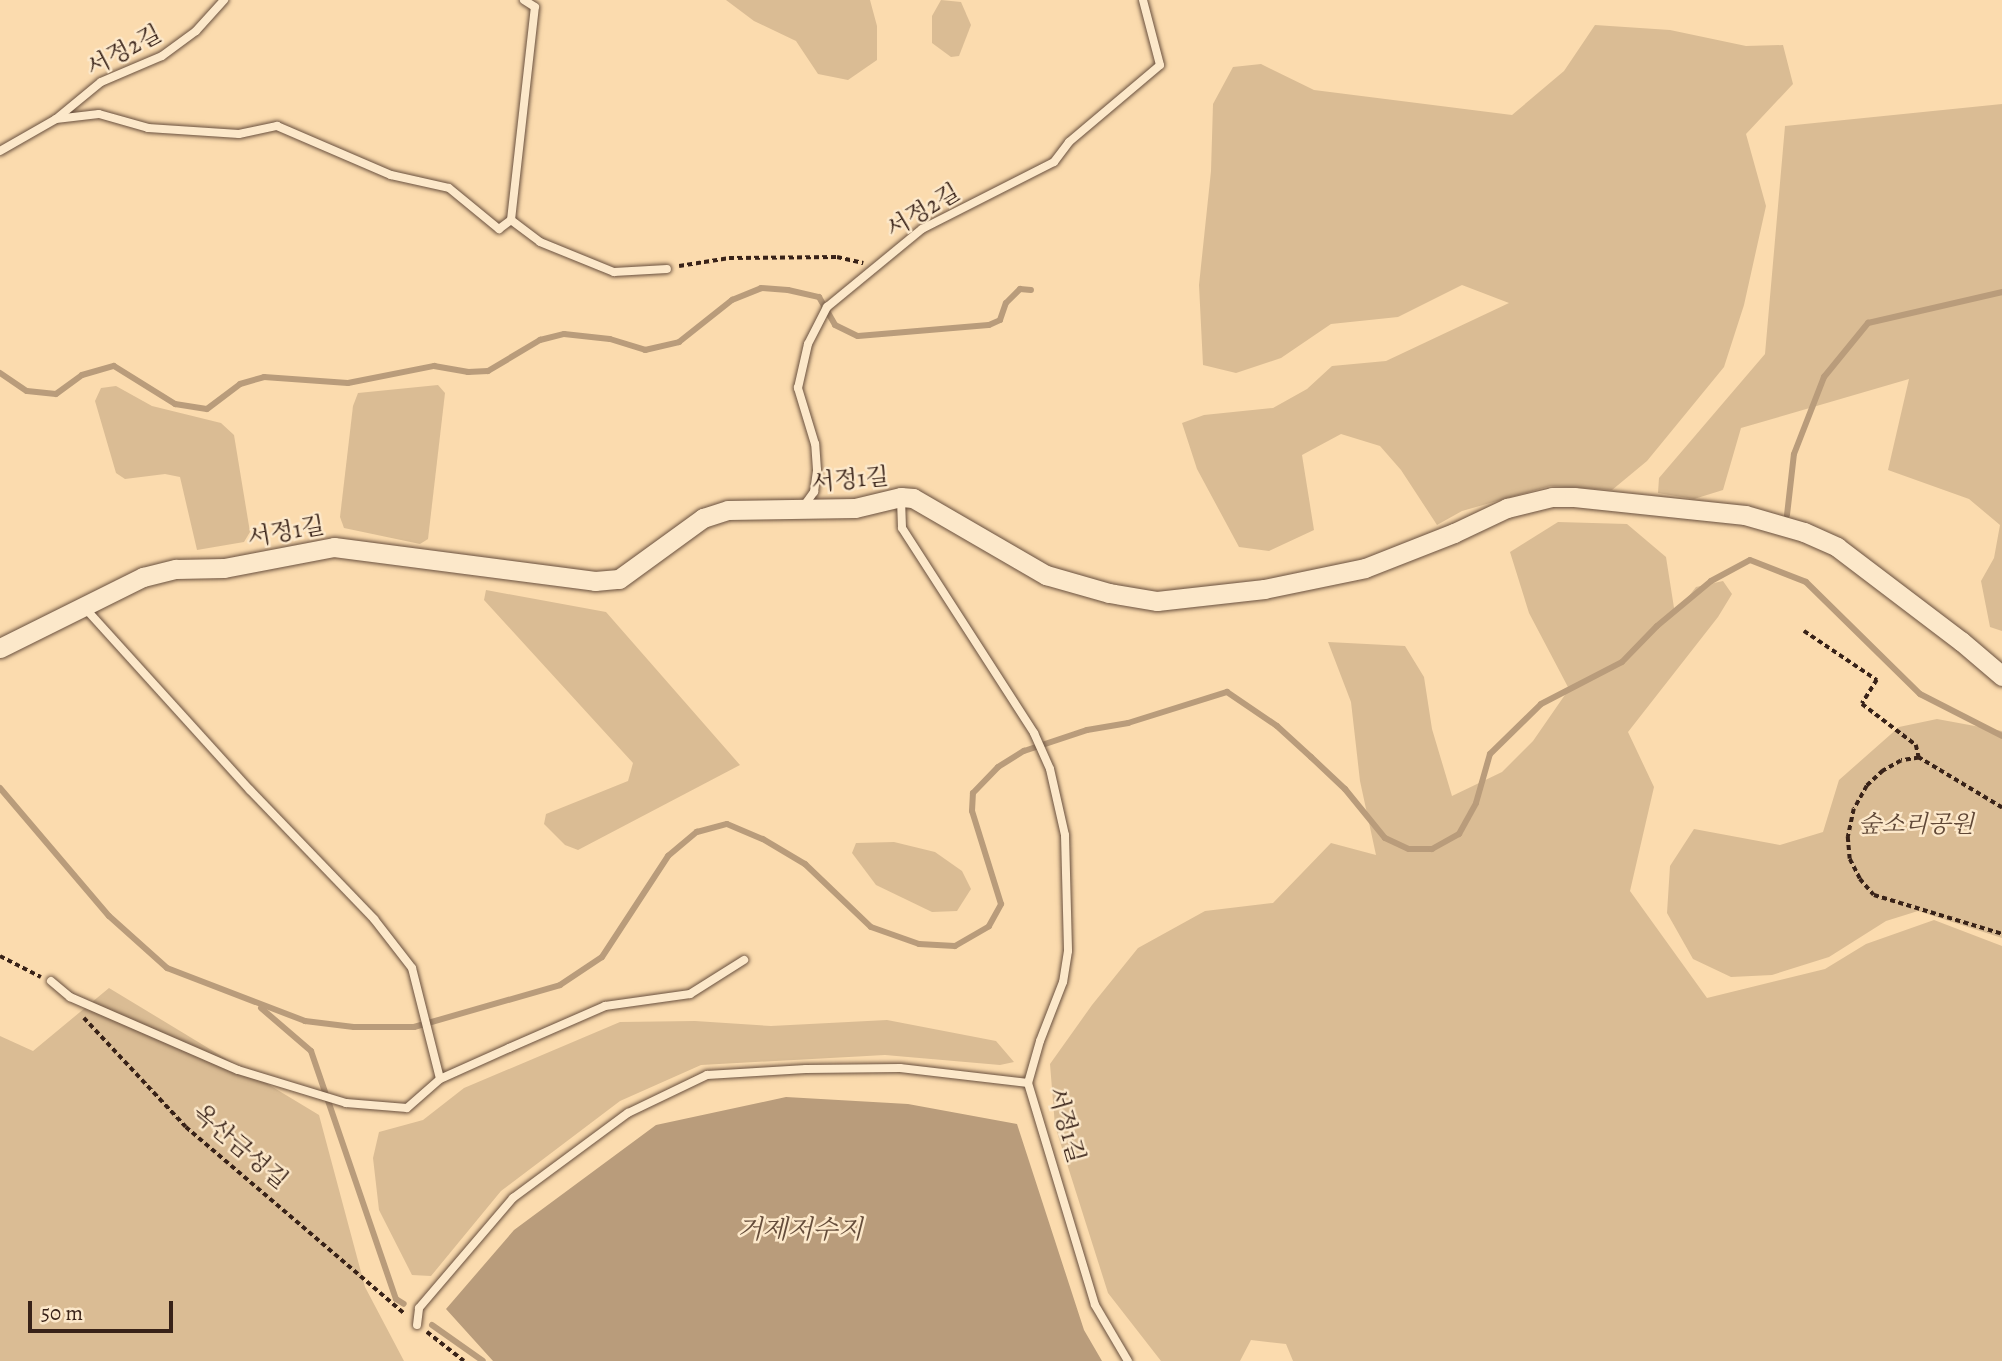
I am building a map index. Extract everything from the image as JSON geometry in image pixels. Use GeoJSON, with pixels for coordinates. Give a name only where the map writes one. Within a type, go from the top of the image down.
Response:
{"type":"FeatureCollection","features":[{"type":"Feature","properties":{"kind":"street"},"geometry":{"type":"LineString","coordinates":[[901,498],[913,498],[932,508],[1046,575],[1109,593],[1157,601],[1264,589],[1365,568],[1443,538],[1507,508],[1552,497],[1745,515],[1804,532],[1837,547],[1961,641],[2002,676]]}},
{"type":"Feature","properties":{"kind":"street","name":"서정1길"},"geometry":{"type":"LineString","coordinates":[[0,648],[143,577],[176,569],[224,568],[334,547],[479,564],[553,578],[595,581],[619,579],[703,518],[728,510],[855,508],[901,498]]}},
{"type":"Feature","properties":{"kind":"lane","name":"서정2길"},"geometry":{"type":"LineString","coordinates":[[0,151],[56,119],[101,82],[162,56],[196,31],[224,0]]}},
{"type":"Feature","properties":{"kind":"lane"},"geometry":{"type":"LineString","coordinates":[[56,119],[99,114],[148,128],[239,134],[277,125],[391,175],[449,188],[499,229],[511,220],[535,7],[524,0]]}},
{"type":"Feature","properties":{"kind":"lane","name":"서정2길"},"geometry":{"type":"LineString","coordinates":[[802,509],[814,492],[817,470],[815,443],[798,388],[807,344],[827,307],[922,229],[1054,162],[1069,142],[1160,65],[1143,0]]}},
{"type":"Feature","properties":{"kind":"lane"},"geometry":{"type":"LineString","coordinates":[[511,220],[540,242],[614,272],[667,269]]}},
{"type":"Feature","properties":{"kind":"lane","name":"서정1길"},"geometry":{"type":"LineString","coordinates":[[901,498],[902,528],[1034,733],[1050,769],[1065,835],[1068,951],[1063,982],[1040,1041],[1028,1083],[1095,1305],[1128,1361]]}},
{"type":"Feature","properties":{"kind":"lane"},"geometry":{"type":"LineString","coordinates":[[83,606],[250,790],[374,919],[412,968],[440,1079]]}},
{"type":"Feature","properties":{"kind":"lane"},"geometry":{"type":"LineString","coordinates":[[51,981],[71,997],[238,1070],[346,1103],[407,1108],[440,1079],[605,1006],[690,995],[744,960]]}},
{"type":"Feature","properties":{"kind":"lane"},"geometry":{"type":"LineString","coordinates":[[417,1325],[418,1308],[513,1198],[628,1113],[707,1075],[900,1068],[1028,1083]]}},
{"type":"Feature","properties":{"kind":"path"},"geometry":{"type":"LineString","coordinates":[[667,269],[729,258],[837,257],[874,267]]}},
{"type":"Feature","properties":{"kind":"path"},"geometry":{"type":"LineString","coordinates":[[1804,631],[1877,680],[1862,704],[1916,745],[1919,758]]}},
{"type":"Feature","properties":{"kind":"path"},"geometry":{"type":"LineString","coordinates":[[2002,808],[1919,758],[1901,761],[1883,771],[1867,786],[1854,808],[1848,837],[1850,859],[1860,879],[1874,894],[2002,933]]}},
{"type":"Feature","properties":{"kind":"path"},"geometry":{"type":"LineString","coordinates":[[0,956],[51,981]]}},
{"type":"Feature","properties":{"kind":"path","name":"옥산금성길"},"geometry":{"type":"LineString","coordinates":[[76,1009],[186,1127],[417,1325],[464,1361]]}},
{"type":"Feature","properties":{"kind":"green space"},"geometry":{"type":"Polygon","coordinates":[[[726,0],[870,0],[877,26],[877,60],[848,80],[818,74],[796,41],[754,21],[726,0]]]}},
{"type":"Feature","properties":{"kind":"green space"},"geometry":{"type":"Polygon","coordinates":[[[941,0],[961,2],[971,25],[959,56],[951,57],[932,43],[932,16],[941,0]]]}},
{"type":"Feature","properties":{"kind":"green space"},"geometry":{"type":"Polygon","coordinates":[[[1595,25],[1670,30],[1746,46],[1783,45],[1793,84],[1746,134],[1766,206],[1744,305],[1724,367],[1647,461],[1612,490],[1550,486],[1462,511],[1437,525],[1401,470],[1380,446],[1341,434],[1302,455],[1314,530],[1269,551],[1239,547],[1197,469],[1182,423],[1204,415],[1273,408],[1307,389],[1332,366],[1386,361],[1509,303],[1462,285],[1398,317],[1331,324],[1281,358],[1236,373],[1203,365],[1199,285],[1211,171],[1213,104],[1233,67],[1261,64],[1314,90],[1512,115],[1564,71],[1595,25]]]}},
{"type":"Feature","properties":{"kind":"green space"},"geometry":{"type":"Polygon","coordinates":[[[2002,104],[2002,631],[1990,627],[1981,581],[1994,558],[2000,525],[1969,499],[1888,470],[1909,379],[1741,428],[1723,490],[1694,499],[1658,493],[1659,478],[1765,354],[1785,126],[2002,104]]]}},
{"type":"Feature","properties":{"kind":"green space"},"geometry":{"type":"Polygon","coordinates":[[[438,385],[445,393],[428,539],[420,544],[344,528],[340,517],[353,406],[358,393],[438,385]]]}},
{"type":"Feature","properties":{"kind":"green space"},"geometry":{"type":"Polygon","coordinates":[[[116,386],[152,406],[221,423],[234,435],[250,532],[244,542],[197,550],[180,477],[165,474],[125,479],[116,473],[95,401],[101,388],[116,386]]]}},
{"type":"Feature","properties":{"kind":"green space"},"geometry":{"type":"Polygon","coordinates":[[[1558,522],[1627,524],[1666,557],[1675,614],[1696,587],[1723,581],[1732,594],[1718,617],[1628,732],[1654,787],[1630,891],[1707,998],[1825,969],[1866,944],[1934,920],[2002,946],[2002,1361],[1293,1361],[1286,1344],[1251,1340],[1240,1361],[1161,1361],[1108,1293],[1055,1126],[1050,1064],[1092,1005],[1138,948],[1205,911],[1273,903],[1331,843],[1376,855],[1360,781],[1351,702],[1328,642],[1405,646],[1424,677],[1432,729],[1452,796],[1502,772],[1533,741],[1569,689],[1529,613],[1510,552],[1558,522]]]}},
{"type":"Feature","properties":{"kind":"green space"},"geometry":{"type":"Polygon","coordinates":[[[486,590],[606,612],[740,765],[578,850],[565,845],[544,824],[546,814],[628,781],[633,763],[484,600],[486,590]]]}},
{"type":"Feature","properties":{"kind":"green space","name":"숲소리공원"},"geometry":{"type":"Polygon","coordinates":[[[1937,719],[2002,731],[2002,938],[1918,911],[1886,921],[1829,957],[1772,975],[1731,977],[1693,959],[1667,913],[1670,866],[1694,829],[1780,845],[1823,832],[1839,780],[1899,727],[1937,719]]]}},
{"type":"Feature","properties":{"kind":"green space"},"geometry":{"type":"Polygon","coordinates":[[[894,842],[935,852],[962,871],[971,889],[957,911],[932,912],[876,885],[852,853],[856,843],[894,842]]]}},
{"type":"Feature","properties":{"kind":"green space"},"geometry":{"type":"Polygon","coordinates":[[[109,988],[319,1115],[365,1287],[404,1361],[0,1361],[0,1036],[33,1051],[109,988]]]}},
{"type":"Feature","properties":{"kind":"green space"},"geometry":{"type":"Polygon","coordinates":[[[887,1020],[996,1041],[1014,1062],[1000,1065],[885,1055],[701,1065],[620,1101],[501,1191],[431,1276],[412,1275],[379,1210],[373,1158],[379,1132],[423,1120],[464,1088],[620,1022],[695,1021],[771,1026],[887,1020]]]}},
{"type":"Feature","properties":{"kind":"water","name":"거제저수지"},"geometry":{"type":"Polygon","coordinates":[[[786,1097],[908,1104],[1017,1124],[1084,1330],[1102,1361],[493,1361],[446,1309],[514,1230],[656,1125],[786,1097]]]}},
{"type":"Feature","properties":{"kind":"waterway"},"geometry":{"type":"LineString","coordinates":[[0,373],[27,391],[56,394],[82,375],[114,366],[175,404],[207,409],[240,384],[264,377],[348,383],[434,366],[468,372],[488,371],[540,340],[564,334],[610,339],[645,350],[679,342],[732,300],[761,288],[788,290],[819,297],[835,325],[858,336],[989,325],[1000,320],[1006,303],[1020,289],[1031,290]]}},
{"type":"Feature","properties":{"kind":"waterway"},"geometry":{"type":"LineString","coordinates":[[1787,515],[1794,454],[1824,377],[1868,323],[2002,292]]}},
{"type":"Feature","properties":{"kind":"waterway"},"geometry":{"type":"LineString","coordinates":[[0,788],[109,916],[167,968],[305,1021],[354,1027],[414,1027],[560,985],[602,957],[668,856],[697,832],[727,824],[763,839],[805,864],[871,927],[919,944],[955,946],[989,926],[1001,904],[972,811],[973,793],[998,767],[1024,751],[1087,730],[1128,723],[1227,692],[1277,726],[1311,757],[1345,789],[1385,838],[1409,849],[1432,849],[1459,834],[1476,803],[1490,754],[1541,704],[1622,662],[1657,626],[1711,581],[1750,560],[1806,582],[1920,694],[2002,736]]}},
{"type":"Feature","properties":{"kind":"waterway"},"geometry":{"type":"LineString","coordinates":[[261,1008],[311,1051],[396,1299],[404,1304]]}},
{"type":"Feature","properties":{"kind":"waterway"},"geometry":{"type":"LineString","coordinates":[[432,1325],[483,1361]]}}]}
